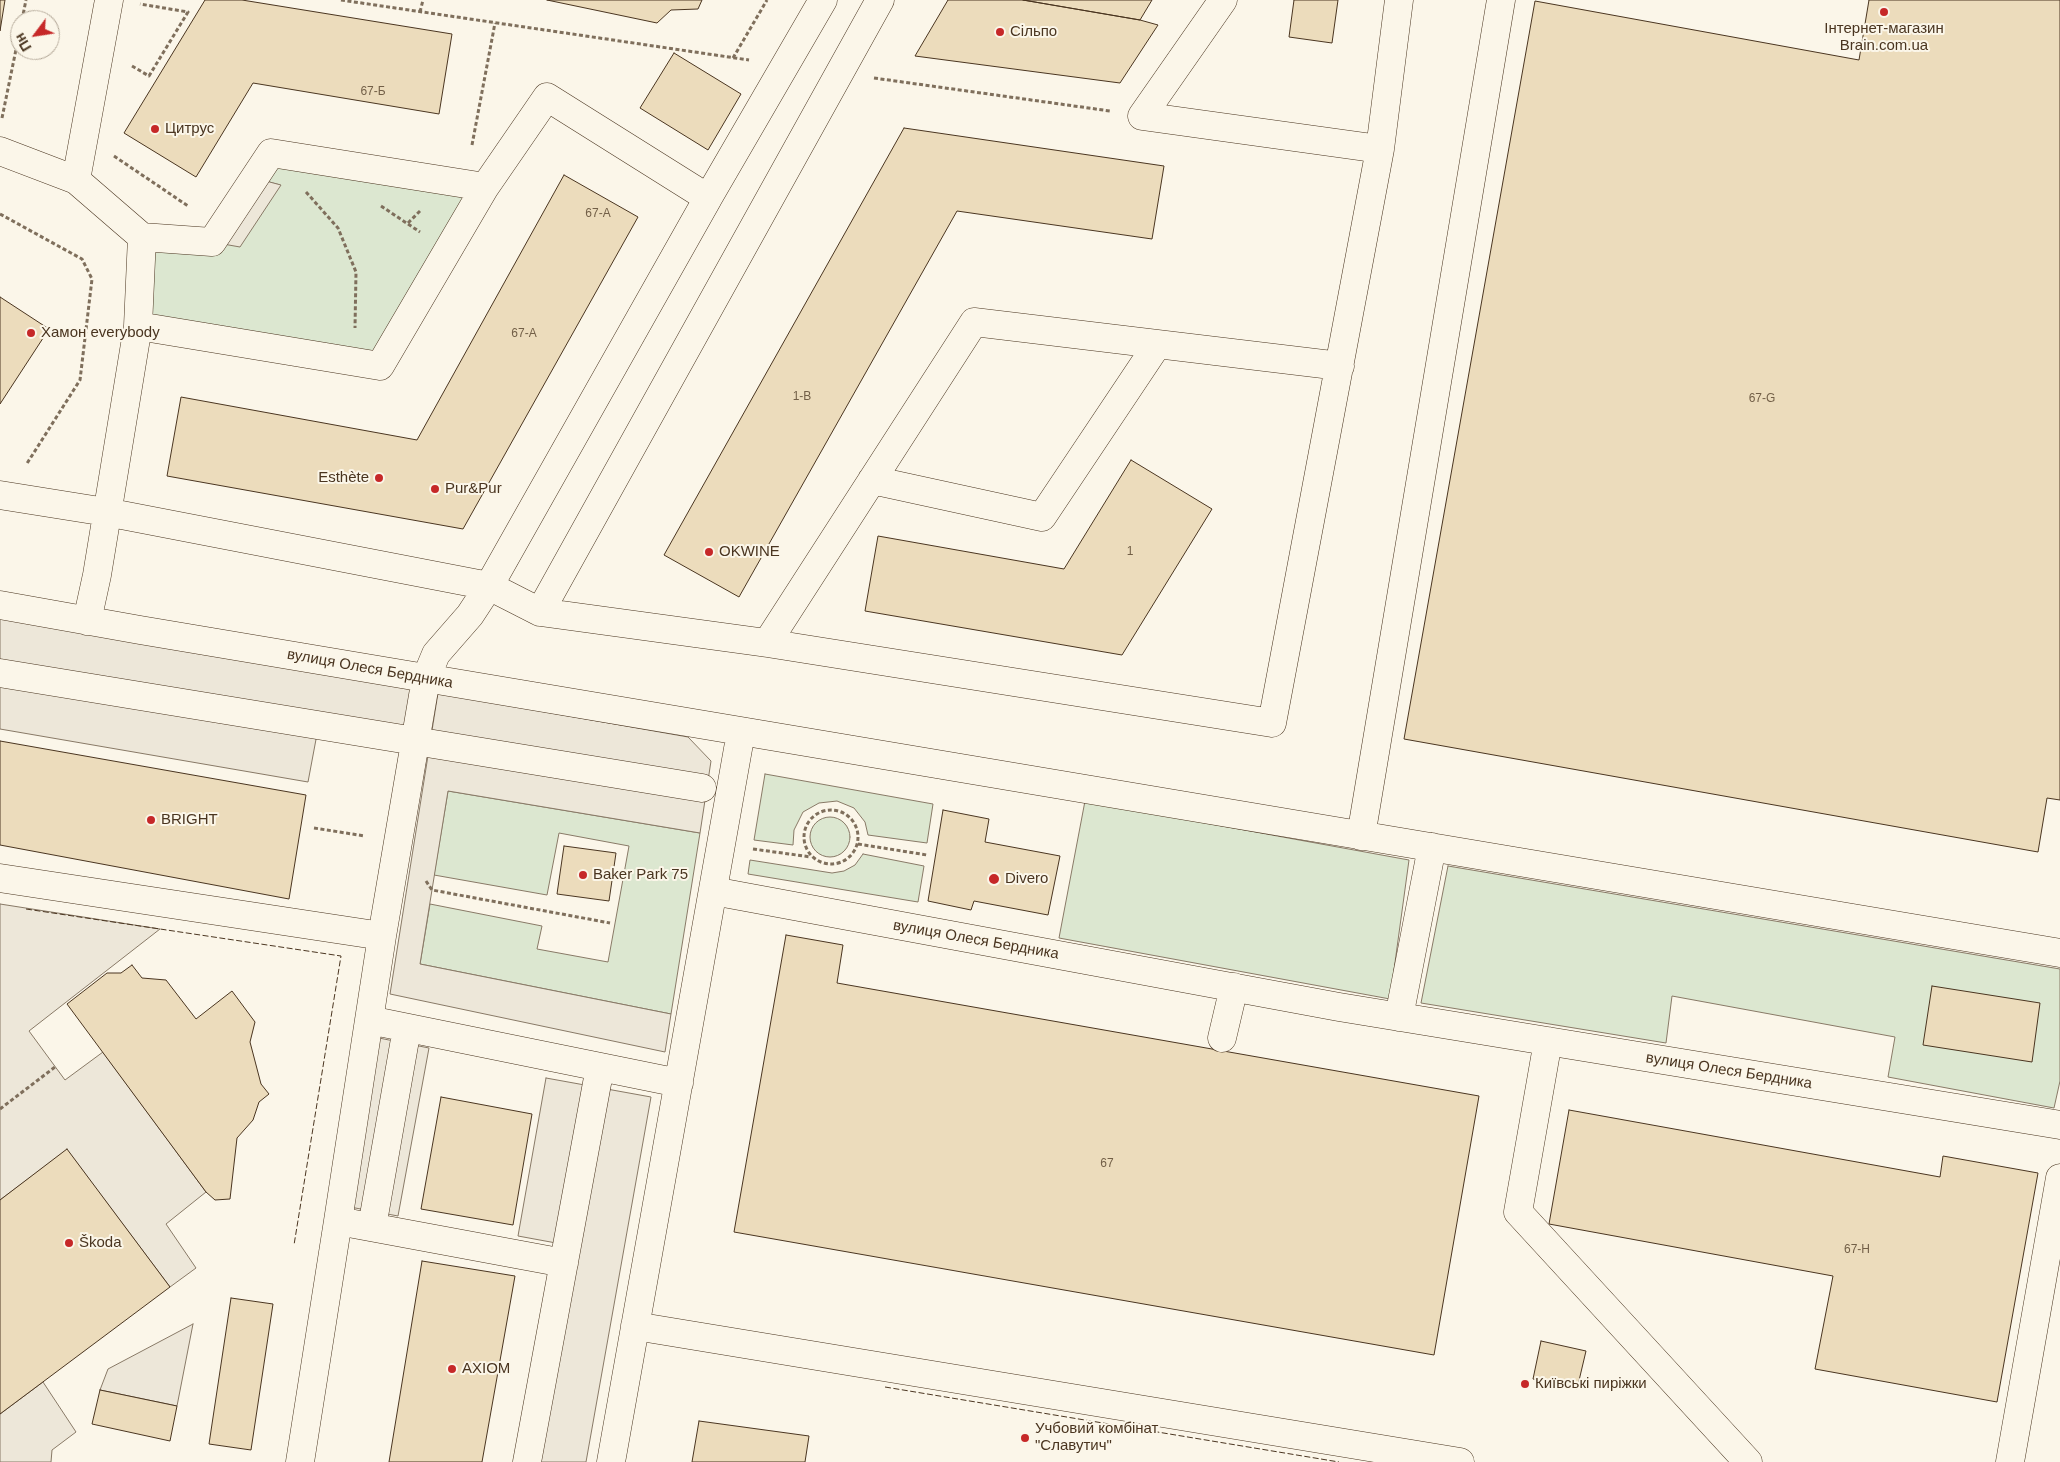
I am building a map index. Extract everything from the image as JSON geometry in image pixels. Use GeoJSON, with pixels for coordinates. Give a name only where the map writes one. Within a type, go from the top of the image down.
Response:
{"type":"FeatureCollection","features":[{"type":"Feature","properties":{"kind":"street"},"geometry":{"type":"LineString","coordinates":[[76,180],[109,0]]}},
{"type":"Feature","properties":{"kind":"street"},"geometry":{"type":"LineString","coordinates":[[300,1462],[382,936],[426,678],[436,654],[470,615],[489,586],[708,198],[823,0]]}},
{"type":"Feature","properties":{"kind":"street"},"geometry":{"type":"LineString","coordinates":[[540,612],[880,0]]}},
{"type":"Feature","properties":{"kind":"street"},"geometry":{"type":"LineString","coordinates":[[1223,0],[1142,116],[1380,149]]}},
{"type":"Feature","properties":{"kind":"street"},"geometry":{"type":"LineString","coordinates":[[0,494],[106,512],[489,586],[540,612],[767,643],[1272,723],[1380,149],[1399,0]]}},
{"type":"Feature","properties":{"kind":"street"},"geometry":{"type":"LineString","coordinates":[[1361,836],[1501,0]]}},
{"type":"Feature","properties":{"kind":"street"},"geometry":{"type":"LineString","coordinates":[[138,326],[380,366],[485,188],[547,97],[708,198]]}},
{"type":"Feature","properties":{"kind":"street"},"geometry":{"type":"LineString","coordinates":[[0,151],[76,180],[142,237],[212,242],[271,153],[485,188]]}},
{"type":"Feature","properties":{"kind":"street"},"geometry":{"type":"LineString","coordinates":[[87,621],[97,575],[138,326],[142,237]]}},
{"type":"Feature","properties":{"kind":"street"},"geometry":{"type":"LineString","coordinates":[[767,643],[974,322],[1340,366]]}},
{"type":"Feature","properties":{"kind":"street"},"geometry":{"type":"LineString","coordinates":[[872,480],[1042,517],[1157,345]]}},
{"type":"Feature","properties":{"kind":"street","name":"вулиця Олеся Бердника"},"geometry":{"type":"LineString","coordinates":[[0,605],[741,732],[2060,953]]}},
{"type":"Feature","properties":{"kind":"street"},"geometry":{"type":"LineString","coordinates":[[0,673],[702,788]]}},
{"type":"Feature","properties":{"kind":"street"},"geometry":{"type":"LineString","coordinates":[[612,1462],[741,732]]}},
{"type":"Feature","properties":{"kind":"street"},"geometry":{"type":"LineString","coordinates":[[1399,1017],[1432,847]]}},
{"type":"Feature","properties":{"kind":"street"},"geometry":{"type":"LineString","coordinates":[[0,878],[382,936]]}},
{"type":"Feature","properties":{"kind":"street","name":"вулиця Олеся Бердника"},"geometry":{"type":"LineString","coordinates":[[713,891],[1399,1017],[2060,1125]]}},
{"type":"Feature","properties":{"kind":"street"},"geometry":{"type":"LineString","coordinates":[[1222,1038],[1234,987]]}},
{"type":"Feature","properties":{"kind":"street"},"geometry":{"type":"LineString","coordinates":[[369,1020],[679,1083]]}},
{"type":"Feature","properties":{"kind":"street"},"geometry":{"type":"LineString","coordinates":[[372,1227],[407,1028]]}},
{"type":"Feature","properties":{"kind":"street"},"geometry":{"type":"LineString","coordinates":[[1548,1041],[1518,1212],[1748,1462]]}},
{"type":"Feature","properties":{"kind":"street"},"geometry":{"type":"LineString","coordinates":[[527,1462],[600,1067]]}},
{"type":"Feature","properties":{"kind":"street"},"geometry":{"type":"LineString","coordinates":[[2010,1462],[2060,1178]]}},
{"type":"Feature","properties":{"kind":"street"},"geometry":{"type":"LineString","coordinates":[[338,1221],[564,1263]]}},
{"type":"Feature","properties":{"kind":"street"},"geometry":{"type":"LineString","coordinates":[[636,1326],[1460,1462]]}},
{"type":"Feature","properties":{"kind":"path"},"geometry":{"type":"LineString","coordinates":[[341,0],[420,12],[422,0]]}},
{"type":"Feature","properties":{"kind":"path"},"geometry":{"type":"LineString","coordinates":[[733,58],[767,0]]}},
{"type":"Feature","properties":{"kind":"path"},"geometry":{"type":"LineString","coordinates":[[126,62],[149,76],[188,12],[137,3]]}},
{"type":"Feature","properties":{"kind":"path"},"geometry":{"type":"LineString","coordinates":[[471,150],[495,23]]}},
{"type":"Feature","properties":{"kind":"path"},"geometry":{"type":"LineString","coordinates":[[0,127],[14,60]]}},
{"type":"Feature","properties":{"kind":"path"},"geometry":{"type":"LineString","coordinates":[[109,153],[196,211]]}},
{"type":"Feature","properties":{"kind":"path"},"geometry":{"type":"LineString","coordinates":[[305,191],[338,228],[356,272],[354,334],[344,360]]}},
{"type":"Feature","properties":{"kind":"path"},"geometry":{"type":"LineString","coordinates":[[378,204],[427,236]]}},
{"type":"Feature","properties":{"kind":"path"},"geometry":{"type":"LineString","coordinates":[[384,208],[391,205]]}},
{"type":"Feature","properties":{"kind":"path"},"geometry":{"type":"LineString","coordinates":[[408,223],[425,205]]}},
{"type":"Feature","properties":{"kind":"path"},"geometry":{"type":"LineString","coordinates":[[0,214],[82,259],[92,279],[80,380],[22,470]]}},
{"type":"Feature","properties":{"kind":"path"},"geometry":{"type":"LineString","coordinates":[[721,844],[812,857],[826,865],[835,865],[849,858],[858,844],[858,834],[850,817],[842,812],[832,810],[822,811],[814,815],[804,831],[803,840],[812,857]]}},
{"type":"Feature","properties":{"kind":"path"},"geometry":{"type":"LineString","coordinates":[[314,828],[398,842],[432,890],[610,923]]}},
{"type":"Feature","properties":{"kind":"path"},"geometry":{"type":"LineString","coordinates":[[858,844],[927,855]]}},
{"type":"Feature","properties":{"kind":"path"},"geometry":{"type":"LineString","coordinates":[[0,1109],[55,1067]]}},
{"type":"Feature","properties":{"kind":"green space"},"geometry":{"type":"Polygon","coordinates":[[[273,162],[475,193],[377,361],[149,316],[153,248],[212,255],[280,185],[262,180],[273,162]]]}},
{"type":"Feature","properties":{"kind":"green space"},"geometry":{"type":"Polygon","coordinates":[[[765,774],[933,804],[927,843],[868,835],[865,822],[854,808],[837,801],[819,803],[803,812],[794,830],[793,845],[754,840],[765,774]]]}},
{"type":"Feature","properties":{"kind":"green space"},"geometry":{"type":"Polygon","coordinates":[[[448,791],[700,833],[671,1014],[420,964],[430,904],[542,926],[537,949],[608,962],[629,846],[559,833],[547,895],[434,875],[448,791]]]}},
{"type":"Feature","properties":{"kind":"green space"},"geometry":{"type":"Polygon","coordinates":[[[1085,801],[1409,860],[1390,999],[1059,938],[1085,801]]]}},
{"type":"Feature","properties":{"kind":"green space"},"geometry":{"type":"Polygon","coordinates":[[[830,817],[844,823],[850,837],[844,851],[830,857],[816,851],[810,837],[816,823],[830,817]]]}},
{"type":"Feature","properties":{"kind":"green space"},"geometry":{"type":"Polygon","coordinates":[[[863,854],[924,866],[918,902],[748,874],[750,860],[832,873],[844,871],[855,865],[863,854]]]}},
{"type":"Feature","properties":{"kind":"green space"},"geometry":{"type":"Polygon","coordinates":[[[1448,866],[2060,969],[2060,1081],[2054,1108],[1888,1077],[1895,1037],[1672,996],[1666,1043],[1421,1003],[1448,866]]]}},
{"type":"Feature","properties":{"kind":"shaded area"},"geometry":{"type":"Polygon","coordinates":[[[262,180],[281,185],[240,247],[212,242],[262,180]]]}},
{"type":"Feature","properties":{"kind":"shaded area"},"geometry":{"type":"Polygon","coordinates":[[[0,617],[412,688],[401,749],[317,734],[308,782],[0,729],[0,617]]]}},
{"type":"Feature","properties":{"kind":"shaded area"},"geometry":{"type":"Polygon","coordinates":[[[438,693],[688,737],[711,761],[700,833],[448,791],[420,964],[671,1014],[665,1052],[390,994],[438,693]]]}},
{"type":"Feature","properties":{"kind":"shaded area"},"geometry":{"type":"Polygon","coordinates":[[[0,904],[160,929],[29,1031],[65,1080],[103,1052],[206,1192],[166,1224],[196,1268],[170,1287],[67,1150],[0,1200],[0,904]]]}},
{"type":"Feature","properties":{"kind":"shaded area"},"geometry":{"type":"Polygon","coordinates":[[[379,1038],[429,1048],[398,1216],[350,1207],[379,1038]]]}},
{"type":"Feature","properties":{"kind":"shaded area"},"geometry":{"type":"Polygon","coordinates":[[[546,1078],[651,1097],[586,1462],[527,1462],[567,1245],[518,1236],[546,1078]]]}},
{"type":"Feature","properties":{"kind":"shaded area"},"geometry":{"type":"Polygon","coordinates":[[[193,1324],[177,1406],[100,1390],[108,1369],[193,1324]]]}},
{"type":"Feature","properties":{"kind":"shaded area"},"geometry":{"type":"Polygon","coordinates":[[[43,1382],[76,1432],[52,1450],[51,1462],[0,1462],[0,1414],[43,1382]]]}},
{"type":"Feature","properties":{"kind":"building"},"geometry":{"type":"Polygon","coordinates":[[[0,0],[5,0],[0,31],[0,0]]]}},
{"type":"Feature","properties":{"kind":"building"},"geometry":{"type":"Polygon","coordinates":[[[205,0],[242,0],[452,34],[439,114],[253,83],[196,177],[124,133],[205,0]]]}},
{"type":"Feature","properties":{"kind":"building"},"geometry":{"type":"Polygon","coordinates":[[[547,0],[702,0],[698,9],[671,10],[657,23],[547,0]]]}},
{"type":"Feature","properties":{"kind":"building"},"geometry":{"type":"Polygon","coordinates":[[[948,0],[1023,0],[1140,20],[1158,25],[1120,83],[915,56],[948,0]]]}},
{"type":"Feature","properties":{"kind":"building"},"geometry":{"type":"Polygon","coordinates":[[[1023,0],[1152,0],[1140,20],[1023,0]]]}},
{"type":"Feature","properties":{"kind":"building"},"geometry":{"type":"Polygon","coordinates":[[[1294,0],[1338,0],[1332,43],[1289,37],[1294,0]]]}},
{"type":"Feature","properties":{"kind":"building"},"geometry":{"type":"Polygon","coordinates":[[[1869,0],[2060,0],[2060,800],[2047,798],[2038,852],[1404,739],[1535,1],[1859,60],[1869,0]]]}},
{"type":"Feature","properties":{"kind":"building"},"geometry":{"type":"Polygon","coordinates":[[[674,53],[741,94],[708,150],[640,108],[674,53]]]}},
{"type":"Feature","properties":{"kind":"building"},"geometry":{"type":"Polygon","coordinates":[[[904,128],[1164,166],[1152,239],[957,211],[739,597],[664,555],[904,128]]]}},
{"type":"Feature","properties":{"kind":"building"},"geometry":{"type":"Polygon","coordinates":[[[564,175],[638,217],[463,529],[167,476],[181,397],[417,440],[564,175]]]}},
{"type":"Feature","properties":{"kind":"building"},"geometry":{"type":"Polygon","coordinates":[[[0,297],[49,329],[0,404],[0,297]]]}},
{"type":"Feature","properties":{"kind":"building"},"geometry":{"type":"Polygon","coordinates":[[[1131,460],[1212,509],[1122,655],[865,611],[878,536],[1064,569],[1131,460]]]}},
{"type":"Feature","properties":{"kind":"building","name":"BRIGHT"},"geometry":{"type":"Polygon","coordinates":[[[0,741],[306,795],[289,899],[0,845],[0,741]]]}},
{"type":"Feature","properties":{"kind":"building","name":"Divero"},"geometry":{"type":"Polygon","coordinates":[[[943,810],[989,819],[985,842],[1060,856],[1048,915],[974,901],[971,910],[928,901],[943,810]]]}},
{"type":"Feature","properties":{"kind":"building"},"geometry":{"type":"Polygon","coordinates":[[[564,846],[616,853],[609,901],[557,894],[564,846]]]}},
{"type":"Feature","properties":{"kind":"building"},"geometry":{"type":"Polygon","coordinates":[[[786,935],[843,945],[837,983],[1479,1096],[1434,1355],[734,1232],[786,935]]]}},
{"type":"Feature","properties":{"kind":"building"},"geometry":{"type":"Polygon","coordinates":[[[132,965],[142,978],[166,980],[196,1019],[232,991],[255,1022],[250,1042],[261,1084],[269,1094],[259,1102],[253,1120],[237,1138],[230,1199],[215,1200],[206,1192],[67,1004],[107,973],[121,973],[132,965]]]}},
{"type":"Feature","properties":{"kind":"building"},"geometry":{"type":"Polygon","coordinates":[[[1932,986],[2040,1003],[2032,1062],[1923,1045],[1932,986]]]}},
{"type":"Feature","properties":{"kind":"building"},"geometry":{"type":"Polygon","coordinates":[[[441,1097],[532,1114],[513,1225],[421,1209],[441,1097]]]}},
{"type":"Feature","properties":{"kind":"building"},"geometry":{"type":"Polygon","coordinates":[[[1569,1110],[1940,1177],[1943,1156],[2038,1173],[1997,1402],[1815,1369],[1833,1276],[1549,1224],[1569,1110]]]}},
{"type":"Feature","properties":{"kind":"building","name":"Škoda"},"geometry":{"type":"Polygon","coordinates":[[[67,1149],[170,1287],[0,1414],[0,1200],[67,1149]]]}},
{"type":"Feature","properties":{"kind":"building","name":"AXIOM"},"geometry":{"type":"Polygon","coordinates":[[[422,1261],[515,1276],[482,1462],[389,1462],[422,1261]]]}},
{"type":"Feature","properties":{"kind":"building"},"geometry":{"type":"Polygon","coordinates":[[[231,1298],[273,1304],[251,1450],[209,1444],[231,1298]]]}},
{"type":"Feature","properties":{"kind":"building"},"geometry":{"type":"Polygon","coordinates":[[[1541,1341],[1586,1351],[1577,1389],[1533,1379],[1541,1341]]]}},
{"type":"Feature","properties":{"kind":"building"},"geometry":{"type":"Polygon","coordinates":[[[100,1390],[177,1406],[170,1441],[92,1424],[100,1390]]]}},
{"type":"Feature","properties":{"kind":"building"},"geometry":{"type":"Polygon","coordinates":[[[699,1421],[809,1436],[805,1462],[692,1462],[699,1421]]]}},
{"type":"Feature","properties":{"kind":"fence"},"geometry":{"type":"LineString","coordinates":[[26,909],[341,956],[294,1245]]}},
{"type":"Feature","properties":{"kind":"fence"},"geometry":{"type":"LineString","coordinates":[[885,1387],[1339,1462]]}},
{"type":"Feature","properties":{"kind":"place","name":"Інтернет-магазин Brain.com.ua"},"geometry":{"type":"Point","coordinates":[1884,12]}},
{"type":"Feature","properties":{"kind":"place","name":"Сільпо"},"geometry":{"type":"Point","coordinates":[1000,32]}},
{"type":"Feature","properties":{"kind":"place","name":"Цитрус"},"geometry":{"type":"Point","coordinates":[155,129]}},
{"type":"Feature","properties":{"kind":"place","name":"Хамон everybody"},"geometry":{"type":"Point","coordinates":[31,333]}},
{"type":"Feature","properties":{"kind":"place","name":"Esthète"},"geometry":{"type":"Point","coordinates":[379,478]}},
{"type":"Feature","properties":{"kind":"place","name":"Pur&Pur"},"geometry":{"type":"Point","coordinates":[435,489]}},
{"type":"Feature","properties":{"kind":"place","name":"OKWINE"},"geometry":{"type":"Point","coordinates":[709,552]}},
{"type":"Feature","properties":{"kind":"place","name":"BRIGHT"},"geometry":{"type":"Point","coordinates":[151,820]}},
{"type":"Feature","properties":{"kind":"place","name":"Baker Park 75"},"geometry":{"type":"Point","coordinates":[583,875]}},
{"type":"Feature","properties":{"kind":"place","name":"Divero"},"geometry":{"type":"Point","coordinates":[994,879]}},
{"type":"Feature","properties":{"kind":"place","name":"Škoda"},"geometry":{"type":"Point","coordinates":[69,1243]}},
{"type":"Feature","properties":{"kind":"place","name":"AXIOM"},"geometry":{"type":"Point","coordinates":[452,1369]}},
{"type":"Feature","properties":{"kind":"place","name":"Київські пиріжки"},"geometry":{"type":"Point","coordinates":[1525,1384]}},
{"type":"Feature","properties":{"kind":"place","name":"Учбовий комбінат \"Славутич\""},"geometry":{"type":"Point","coordinates":[1025,1438]}}]}
